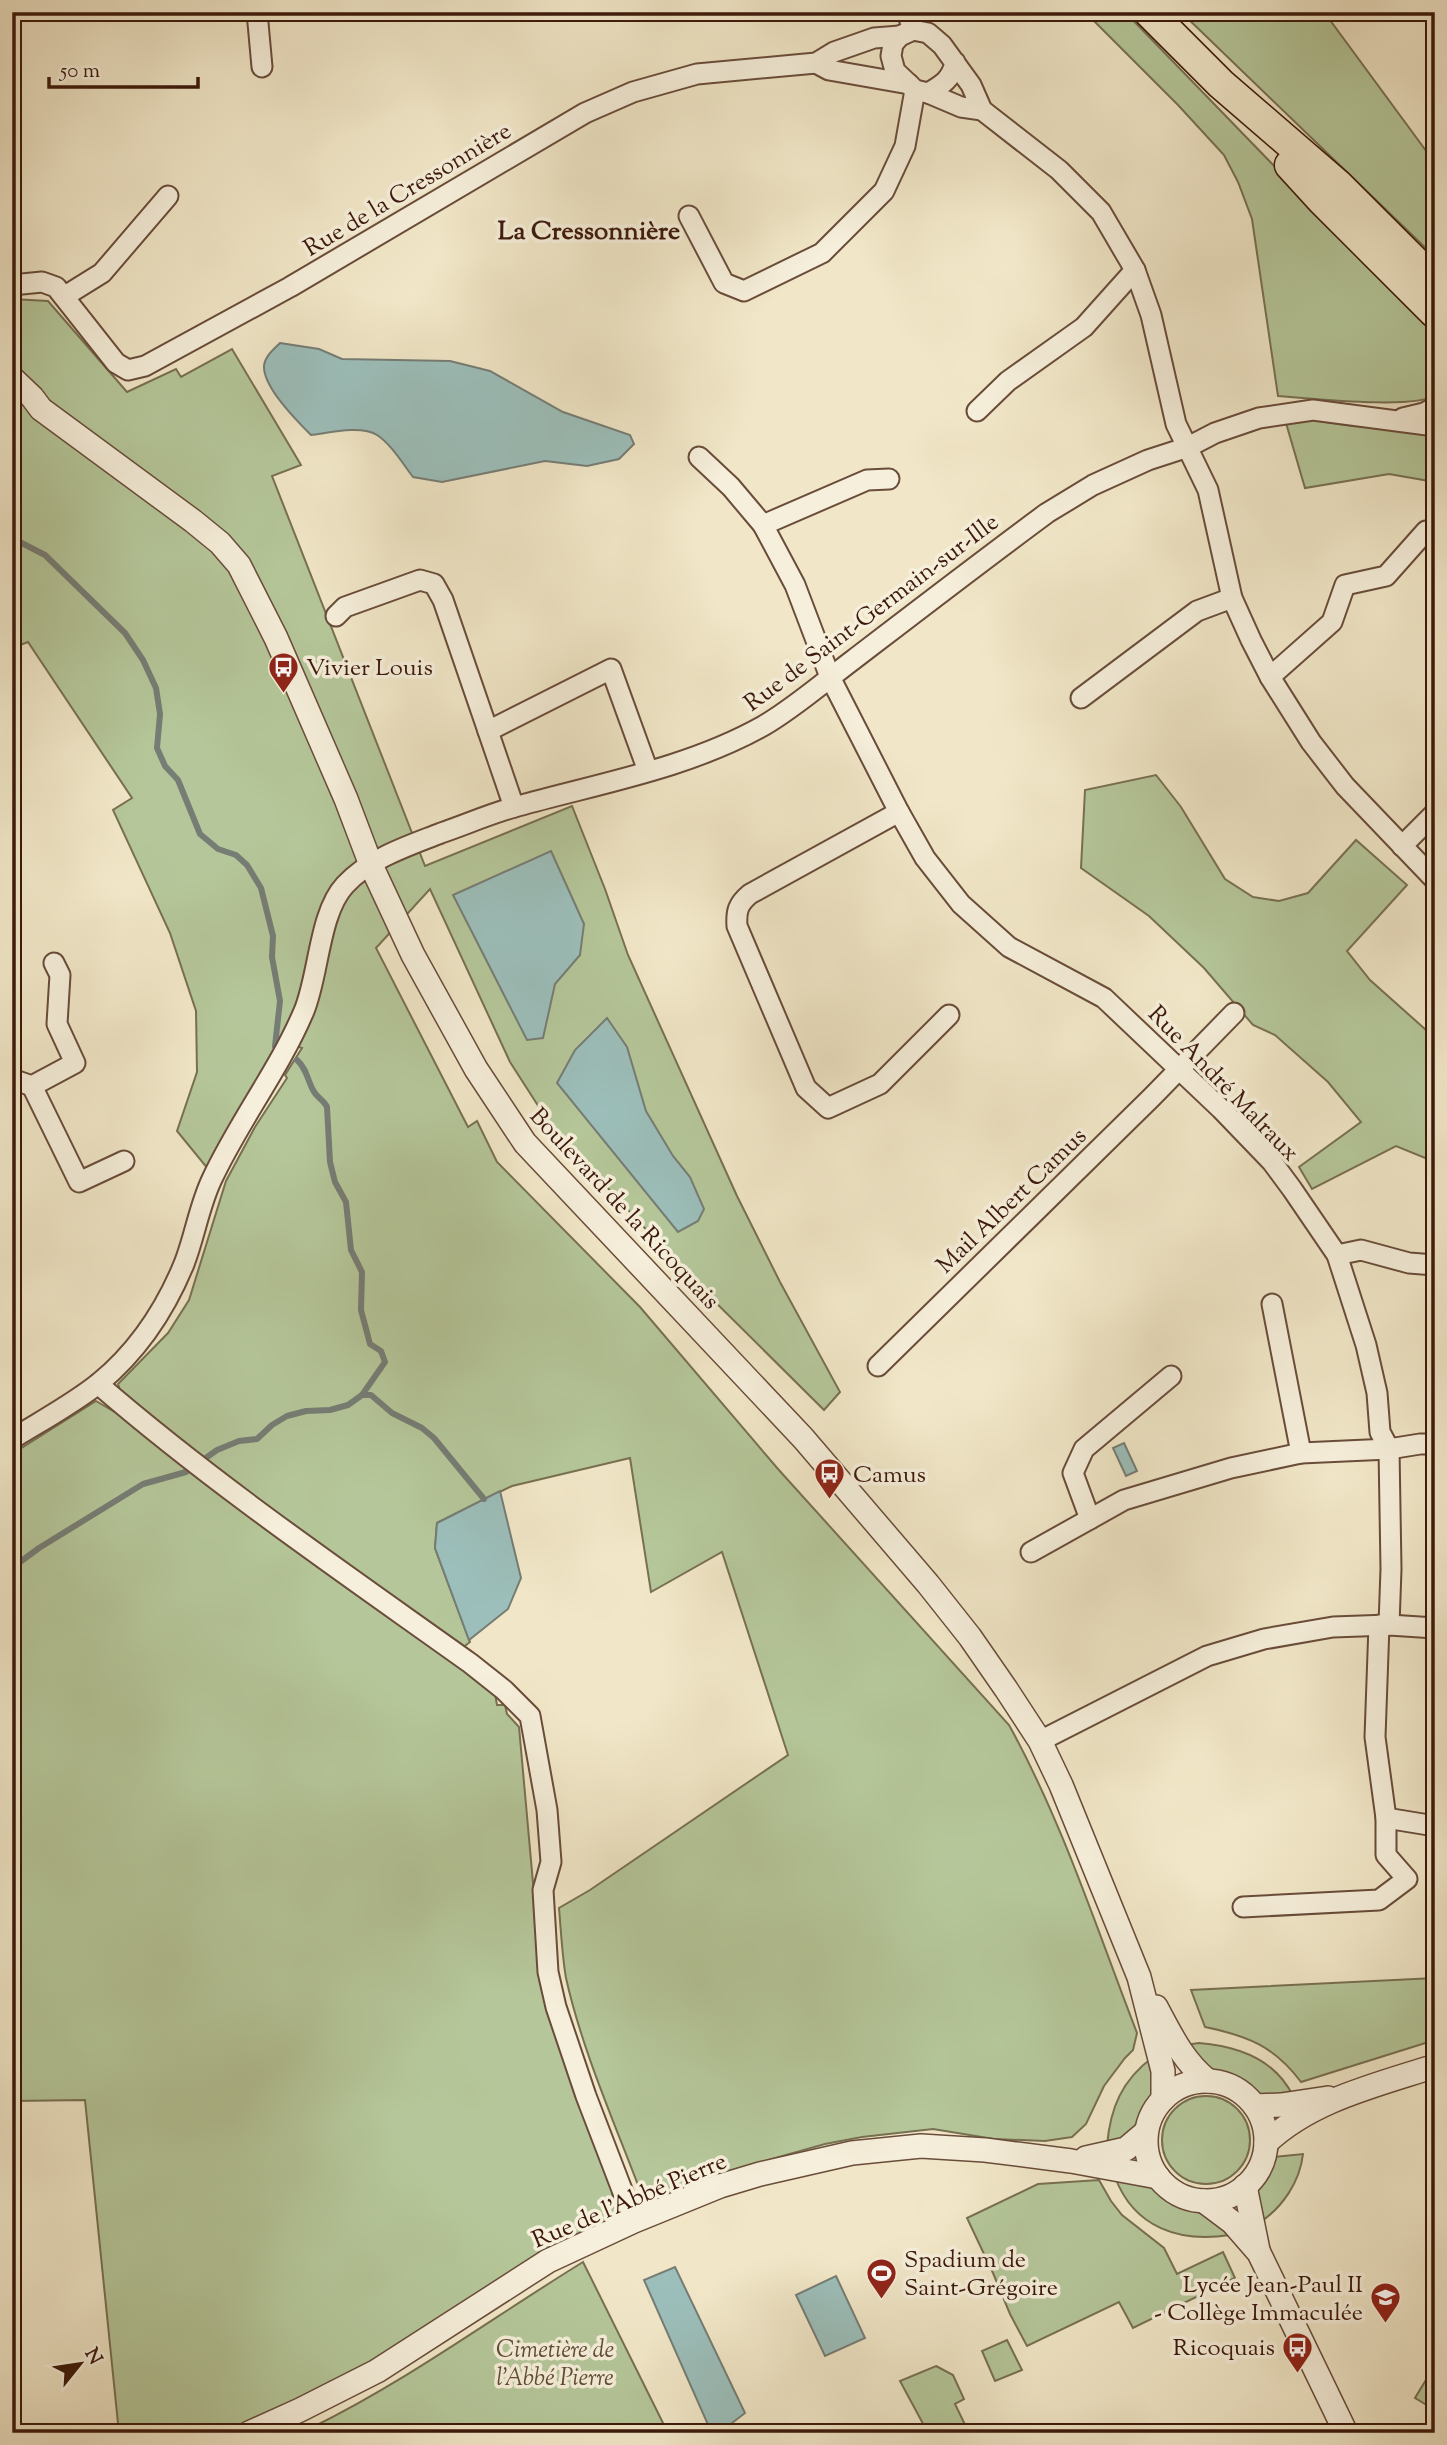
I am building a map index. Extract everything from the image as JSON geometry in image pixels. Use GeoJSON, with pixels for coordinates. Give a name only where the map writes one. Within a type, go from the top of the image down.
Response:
{"type":"FeatureCollection","features":[{"type":"Feature","properties":{"kind":"main road"},"geometry":{"type":"LineString","coordinates":[[1149,12],[1221,84],[1338,185],[1435,282]]}},
{"type":"Feature","properties":{"kind":"main road"},"geometry":{"type":"LineString","coordinates":[[1221,84],[1282,156],[1435,313]]}},
{"type":"Feature","properties":{"kind":"street"},"geometry":{"type":"LineString","coordinates":[[257,12],[262,68]]}},
{"type":"Feature","properties":{"kind":"street"},"geometry":{"type":"LineString","coordinates":[[906,26],[893,44],[891,56],[895,71],[918,89]]}},
{"type":"Feature","properties":{"kind":"street","name":"Rue de la Cressonnière"},"geometry":{"type":"LineString","coordinates":[[12,285],[42,282],[56,287],[116,363],[128,370],[145,366],[290,287],[585,113],[633,92],[697,74],[816,63],[834,52],[906,26],[928,33],[955,62],[971,85],[982,110],[1059,170],[1101,212],[1135,270],[1151,315],[1176,424],[1208,490],[1232,598],[1270,677],[1311,742],[1345,786],[1435,880]]}},
{"type":"Feature","properties":{"kind":"street"},"geometry":{"type":"LineString","coordinates":[[918,89],[945,83],[953,73],[955,62]]}},
{"type":"Feature","properties":{"kind":"street","name":"Rue de la Cressonnière"},"geometry":{"type":"LineString","coordinates":[[816,63],[829,70],[918,89],[961,107],[982,110]]}},
{"type":"Feature","properties":{"kind":"street"},"geometry":{"type":"LineString","coordinates":[[689,216],[724,283],[744,291],[822,253],[884,191],[905,146],[918,89]]}},
{"type":"Feature","properties":{"kind":"street"},"geometry":{"type":"LineString","coordinates":[[65,296],[102,273],[168,196]]}},
{"type":"Feature","properties":{"kind":"street"},"geometry":{"type":"LineString","coordinates":[[1345,223],[1378,244],[1435,299]]}},
{"type":"Feature","properties":{"kind":"street"},"geometry":{"type":"LineString","coordinates":[[977,411],[1007,381],[1084,327],[1135,270]]}},
{"type":"Feature","properties":{"kind":"street","name":"Boulevard de la Ricoquais"},"geometry":{"type":"LineString","coordinates":[[12,378],[41,409],[193,521],[220,543],[239,565],[276,638],[346,799],[371,865],[413,955],[469,1058],[525,1143],[759,1391],[885,1532],[970,1637],[1040,1741],[1061,1785],[1139,1977],[1181,2053],[1195,2071],[1208,2081]]}},
{"type":"Feature","properties":{"kind":"street","name":"Boulevard de la Ricoquais"},"geometry":{"type":"LineString","coordinates":[[12,395],[41,409]]}},
{"type":"Feature","properties":{"kind":"street","name":"Rue de Saint-Germain-sur-Ille"},"geometry":{"type":"LineString","coordinates":[[1395,420],[1424,413],[1435,407]]}},
{"type":"Feature","properties":{"kind":"street","name":"Rue de Saint-Germain-sur-Ille"},"geometry":{"type":"LineString","coordinates":[[12,1439],[98,1384],[139,1343],[168,1301],[190,1249],[210,1183],[234,1136],[291,1040],[306,1005],[329,913],[347,883],[371,865],[410,845],[514,807],[701,755],[766,725],[1047,513],[1093,485],[1148,460],[1259,418],[1313,410],[1435,426]]}},
{"type":"Feature","properties":{"kind":"street","name":"Rue André Malraux"},"geometry":{"type":"LineString","coordinates":[[699,457],[731,487],[763,526],[794,585],[830,677],[899,812],[925,858],[961,904],[1009,947],[1104,998],[1272,1162],[1337,1255],[1366,1345],[1377,1393],[1380,1432],[1389,1449],[1391,1569],[1375,1737],[1386,1818],[1386,1854],[1407,1879],[1379,1899],[1243,1907]]}},
{"type":"Feature","properties":{"kind":"street"},"geometry":{"type":"LineString","coordinates":[[763,526],[867,480],[889,479]]}},
{"type":"Feature","properties":{"kind":"street"},"geometry":{"type":"LineString","coordinates":[[1270,677],[1332,622],[1345,585],[1386,576],[1426,531]]}},
{"type":"Feature","properties":{"kind":"street"},"geometry":{"type":"LineString","coordinates":[[336,616],[345,607],[420,580],[434,584],[446,608],[514,807]]}},
{"type":"Feature","properties":{"kind":"street"},"geometry":{"type":"LineString","coordinates":[[1081,698],[1197,611],[1232,598]]}},
{"type":"Feature","properties":{"kind":"street"},"geometry":{"type":"LineString","coordinates":[[488,731],[611,669],[649,771]]}},
{"type":"Feature","properties":{"kind":"street"},"geometry":{"type":"LineString","coordinates":[[899,812],[750,894],[740,903],[736,913],[737,926],[806,1088],[828,1108],[880,1084],[949,1015]]}},
{"type":"Feature","properties":{"kind":"street"},"geometry":{"type":"LineString","coordinates":[[1402,846],[1435,813]]}},
{"type":"Feature","properties":{"kind":"street"},"geometry":{"type":"LineString","coordinates":[[32,1086],[75,1063],[57,1024],[60,975],[54,963]]}},
{"type":"Feature","properties":{"kind":"street","name":"Mail Albert Camus"},"geometry":{"type":"LineString","coordinates":[[878,1366],[1234,1013]]}},
{"type":"Feature","properties":{"kind":"street"},"geometry":{"type":"LineString","coordinates":[[12,1079],[32,1086],[79,1182],[124,1161]]}},
{"type":"Feature","properties":{"kind":"street"},"geometry":{"type":"LineString","coordinates":[[1337,1255],[1361,1250],[1409,1263],[1435,1265]]}},
{"type":"Feature","properties":{"kind":"street"},"geometry":{"type":"LineString","coordinates":[[1272,1304],[1301,1453]]}},
{"type":"Feature","properties":{"kind":"street"},"geometry":{"type":"LineString","coordinates":[[1090,1519],[1073,1474],[1084,1449],[1171,1376]]}},
{"type":"Feature","properties":{"kind":"street"},"geometry":{"type":"LineString","coordinates":[[98,1384],[206,1471],[470,1663],[504,1690],[530,1716],[547,1810],[551,1862],[543,1890],[548,1972],[556,2007],[586,2096],[634,2221]]}},
{"type":"Feature","properties":{"kind":"street"},"geometry":{"type":"LineString","coordinates":[[1031,1552],[1124,1500],[1231,1468],[1301,1453],[1435,1444]]}},
{"type":"Feature","properties":{"kind":"street"},"geometry":{"type":"LineString","coordinates":[[1040,1741],[1207,1656],[1278,1636],[1333,1627],[1384,1625],[1435,1628]]}},
{"type":"Feature","properties":{"kind":"street"},"geometry":{"type":"LineString","coordinates":[[1386,1818],[1435,1826]]}},
{"type":"Feature","properties":{"kind":"street","name":"Boulevard de la Ricoquais"},"geometry":{"type":"LineString","coordinates":[[1139,1977],[1163,2071],[1163,2099]]}},
{"type":"Feature","properties":{"kind":"street"},"geometry":{"type":"LineString","coordinates":[[1266,2143],[1290,2123],[1343,2096],[1435,2066]]}},
{"type":"Feature","properties":{"kind":"street"},"geometry":{"type":"LineString","coordinates":[[1208,2081],[1229,2086],[1255,2106],[1263,2124],[1266,2143],[1260,2166],[1245,2186],[1219,2200],[1204,2201],[1178,2194],[1158,2177],[1147,2156],[1146,2132],[1155,2109],[1163,2099],[1184,2085],[1208,2081]]}},
{"type":"Feature","properties":{"kind":"street"},"geometry":{"type":"LineString","coordinates":[[1255,2106],[1343,2096]]}},
{"type":"Feature","properties":{"kind":"street","name":"Rue de l'Abbé Pierre"},"geometry":{"type":"LineString","coordinates":[[1071,2161],[1126,2149],[1146,2132]]}},
{"type":"Feature","properties":{"kind":"street","name":"Rue de l'Abbé Pierre"},"geometry":{"type":"LineString","coordinates":[[249,2433],[377,2371],[548,2261],[634,2221],[720,2186],[773,2171],[852,2153],[921,2146],[985,2150],[1071,2161],[1158,2177]]}},
{"type":"Feature","properties":{"kind":"street"},"geometry":{"type":"LineString","coordinates":[[1245,2186],[1259,2253],[1346,2433]]}},
{"type":"Feature","properties":{"kind":"street"},"geometry":{"type":"LineString","coordinates":[[1204,2201],[1232,2222],[1259,2253]]}},
{"type":"Feature","properties":{"kind":"green space"},"geometry":{"type":"Polygon","coordinates":[[[1085,12],[1125,12],[1435,332],[1435,395],[1406,402],[1336,401],[1278,396],[1252,219],[1238,182],[1224,155],[1085,12]]]}},
{"type":"Feature","properties":{"kind":"green space"},"geometry":{"type":"Polygon","coordinates":[[[1181,12],[1324,12],[1435,163],[1435,257],[1181,12]]]}},
{"type":"Feature","properties":{"kind":"green space"},"geometry":{"type":"Polygon","coordinates":[[[12,299],[48,301],[127,392],[176,369],[181,377],[232,349],[301,465],[272,476],[425,866],[572,806],[628,955],[737,1196],[840,1392],[824,1410],[692,1279],[553,1129],[510,1062],[430,889],[376,948],[468,1127],[477,1121],[497,1162],[640,1307],[778,1469],[1009,1725],[1063,1838],[1137,2033],[1133,2050],[1104,2086],[1086,2124],[1072,2137],[1045,2141],[994,2139],[933,2129],[862,2137],[825,2144],[733,2170],[644,2201],[591,2063],[573,2006],[566,1978],[559,1908],[590,1890],[788,1755],[722,1552],[651,1592],[630,1458],[512,1486],[437,1523],[435,1548],[470,1642],[461,1649],[191,1449],[120,1390],[118,1384],[168,1333],[189,1300],[226,1181],[302,1048],[279,1040],[208,1169],[177,1131],[197,1072],[196,1011],[170,933],[113,810],[132,798],[28,642],[12,648],[12,352],[16,348],[12,343],[12,299]]]}},
{"type":"Feature","properties":{"kind":"green space"},"geometry":{"type":"Polygon","coordinates":[[[1305,419],[1353,426],[1435,429],[1435,482],[1389,474],[1305,488],[1286,423],[1305,419]]]}},
{"type":"Feature","properties":{"kind":"green space"},"geometry":{"type":"Polygon","coordinates":[[[1156,775],[1181,807],[1225,879],[1253,897],[1279,901],[1308,893],[1356,840],[1407,885],[1347,951],[1370,980],[1435,1038],[1435,1162],[1396,1146],[1312,1189],[1299,1167],[1361,1122],[1328,1082],[1275,1035],[1253,1025],[1204,968],[1149,916],[1081,868],[1085,790],[1156,775]]]}},
{"type":"Feature","properties":{"kind":"green space"},"geometry":{"type":"Polygon","coordinates":[[[96,1401],[135,1424],[494,1688],[497,1705],[505,1705],[507,1714],[519,1727],[535,1905],[612,2190],[615,2213],[550,2249],[341,2380],[222,2433],[119,2433],[85,2100],[12,2101],[12,1454],[96,1401]]]}},
{"type":"Feature","properties":{"kind":"green space"},"geometry":{"type":"Polygon","coordinates":[[[1435,1978],[1435,2040],[1301,2082],[1281,2059],[1259,2044],[1205,2027],[1191,1990],[1435,1978]]]}},
{"type":"Feature","properties":{"kind":"green space"},"geometry":{"type":"Polygon","coordinates":[[[1199,2043],[1227,2047],[1254,2057],[1276,2073],[1293,2096],[1260,2098],[1250,2087],[1234,2078],[1208,2070],[1185,2045],[1199,2043]]]}},
{"type":"Feature","properties":{"kind":"green space"},"geometry":{"type":"Polygon","coordinates":[[[1153,2057],[1159,2091],[1132,2133],[1107,2146],[1111,2119],[1120,2096],[1133,2075],[1153,2057]]]}},
{"type":"Feature","properties":{"kind":"green space"},"geometry":{"type":"Polygon","coordinates":[[[1206,2096],[1223,2099],[1237,2109],[1247,2123],[1250,2140],[1247,2157],[1237,2171],[1223,2181],[1206,2184],[1189,2181],[1175,2171],[1165,2157],[1162,2140],[1165,2123],[1175,2109],[1189,2099],[1206,2096]]]}},
{"type":"Feature","properties":{"kind":"green space"},"geometry":{"type":"Polygon","coordinates":[[[1303,2154],[1294,2184],[1275,2210],[1259,2223],[1253,2193],[1268,2172],[1274,2157],[1303,2154]]]}},
{"type":"Feature","properties":{"kind":"green space"},"geometry":{"type":"Polygon","coordinates":[[[1115,2177],[1153,2187],[1171,2201],[1201,2210],[1230,2235],[1194,2236],[1161,2228],[1134,2209],[1115,2177]]]}},
{"type":"Feature","properties":{"kind":"green space"},"geometry":{"type":"Polygon","coordinates":[[[1099,2180],[1122,2215],[1164,2248],[1177,2274],[1223,2252],[1235,2278],[1133,2328],[1119,2302],[1027,2346],[967,2218],[1038,2184],[1099,2180]]]}},
{"type":"Feature","properties":{"kind":"green space","name":"Cimetière de l'Abbé Pierre"},"geometry":{"type":"Polygon","coordinates":[[[583,2262],[668,2433],[308,2433],[311,2428],[415,2370],[583,2262]]]}},
{"type":"Feature","properties":{"kind":"green space"},"geometry":{"type":"Polygon","coordinates":[[[1007,2340],[1022,2370],[995,2381],[982,2351],[1007,2340]]]}},
{"type":"Feature","properties":{"kind":"green space"},"geometry":{"type":"Polygon","coordinates":[[[1435,2365],[1435,2410],[1415,2398],[1435,2365]]]}},
{"type":"Feature","properties":{"kind":"green space"},"geometry":{"type":"Polygon","coordinates":[[[936,2366],[953,2375],[964,2399],[955,2404],[969,2433],[928,2433],[900,2381],[936,2366]]]}},
{"type":"Feature","properties":{"kind":"water"},"geometry":{"type":"Polygon","coordinates":[[[280,343],[319,349],[342,359],[450,361],[490,371],[563,412],[630,435],[634,444],[619,459],[587,466],[545,461],[442,482],[413,477],[392,449],[377,435],[354,430],[311,435],[305,429],[275,393],[265,374],[266,359],[280,343]]]}},
{"type":"Feature","properties":{"kind":"water"},"geometry":{"type":"Polygon","coordinates":[[[551,851],[584,924],[580,955],[555,984],[543,1038],[527,1040],[453,895],[551,851]]]}},
{"type":"Feature","properties":{"kind":"water"},"geometry":{"type":"Polygon","coordinates":[[[607,1018],[627,1047],[646,1111],[673,1156],[690,1177],[704,1209],[698,1221],[678,1232],[557,1083],[575,1050],[607,1018]]]}},
{"type":"Feature","properties":{"kind":"water"},"geometry":{"type":"Polygon","coordinates":[[[1124,1443],[1137,1471],[1126,1476],[1113,1448],[1124,1443]]]}},
{"type":"Feature","properties":{"kind":"water"},"geometry":{"type":"Polygon","coordinates":[[[500,1491],[521,1578],[508,1609],[469,1640],[435,1548],[437,1523],[500,1491]]]}},
{"type":"Feature","properties":{"kind":"water"},"geometry":{"type":"Polygon","coordinates":[[[675,2267],[745,2413],[723,2430],[709,2427],[644,2280],[675,2267]]]}},
{"type":"Feature","properties":{"kind":"water"},"geometry":{"type":"Polygon","coordinates":[[[836,2276],[865,2338],[825,2356],[796,2295],[836,2276]]]}},
{"type":"Feature","properties":{"kind":"waterway"},"geometry":{"type":"LineString","coordinates":[[12,538],[45,555],[125,633],[143,660],[156,688],[160,714],[157,748],[165,766],[178,780],[200,834],[218,849],[236,855],[247,865],[261,888],[273,936],[272,957],[280,1001],[275,1046]]}},
{"type":"Feature","properties":{"kind":"waterway"},"geometry":{"type":"LineString","coordinates":[[12,1568],[39,1548],[143,1484],[186,1472],[217,1450],[239,1441],[257,1439],[287,1416],[348,1405],[362,1395],[385,1362],[381,1351],[370,1344],[361,1310],[362,1272],[351,1250],[346,1202],[335,1182],[330,1162],[327,1107],[314,1092],[297,1060]]}},
{"type":"Feature","properties":{"kind":"waterway"},"geometry":{"type":"LineString","coordinates":[[362,1395],[371,1395],[392,1413],[422,1428],[434,1438],[484,1499]]}},
{"type":"Feature","properties":{"kind":"place","name":"Vivier Louis"},"geometry":{"type":"Point","coordinates":[283,694]}},
{"type":"Feature","properties":{"kind":"place","name":"Camus"},"geometry":{"type":"Point","coordinates":[830,1501]}},
{"type":"Feature","properties":{"kind":"place","name":"Spadium de Saint-Grégoire"},"geometry":{"type":"Point","coordinates":[881,2300]}},
{"type":"Feature","properties":{"kind":"place","name":"Lycée Jean-Paul II - Collège Immaculée"},"geometry":{"type":"Point","coordinates":[1386,2325]}},
{"type":"Feature","properties":{"kind":"place","name":"Ricoquais"},"geometry":{"type":"Point","coordinates":[1298,2374]}},
{"type":"Feature","properties":{"kind":"district","name":"La Cressonnière"},"geometry":{"type":"Point","coordinates":[589,230]}}]}
